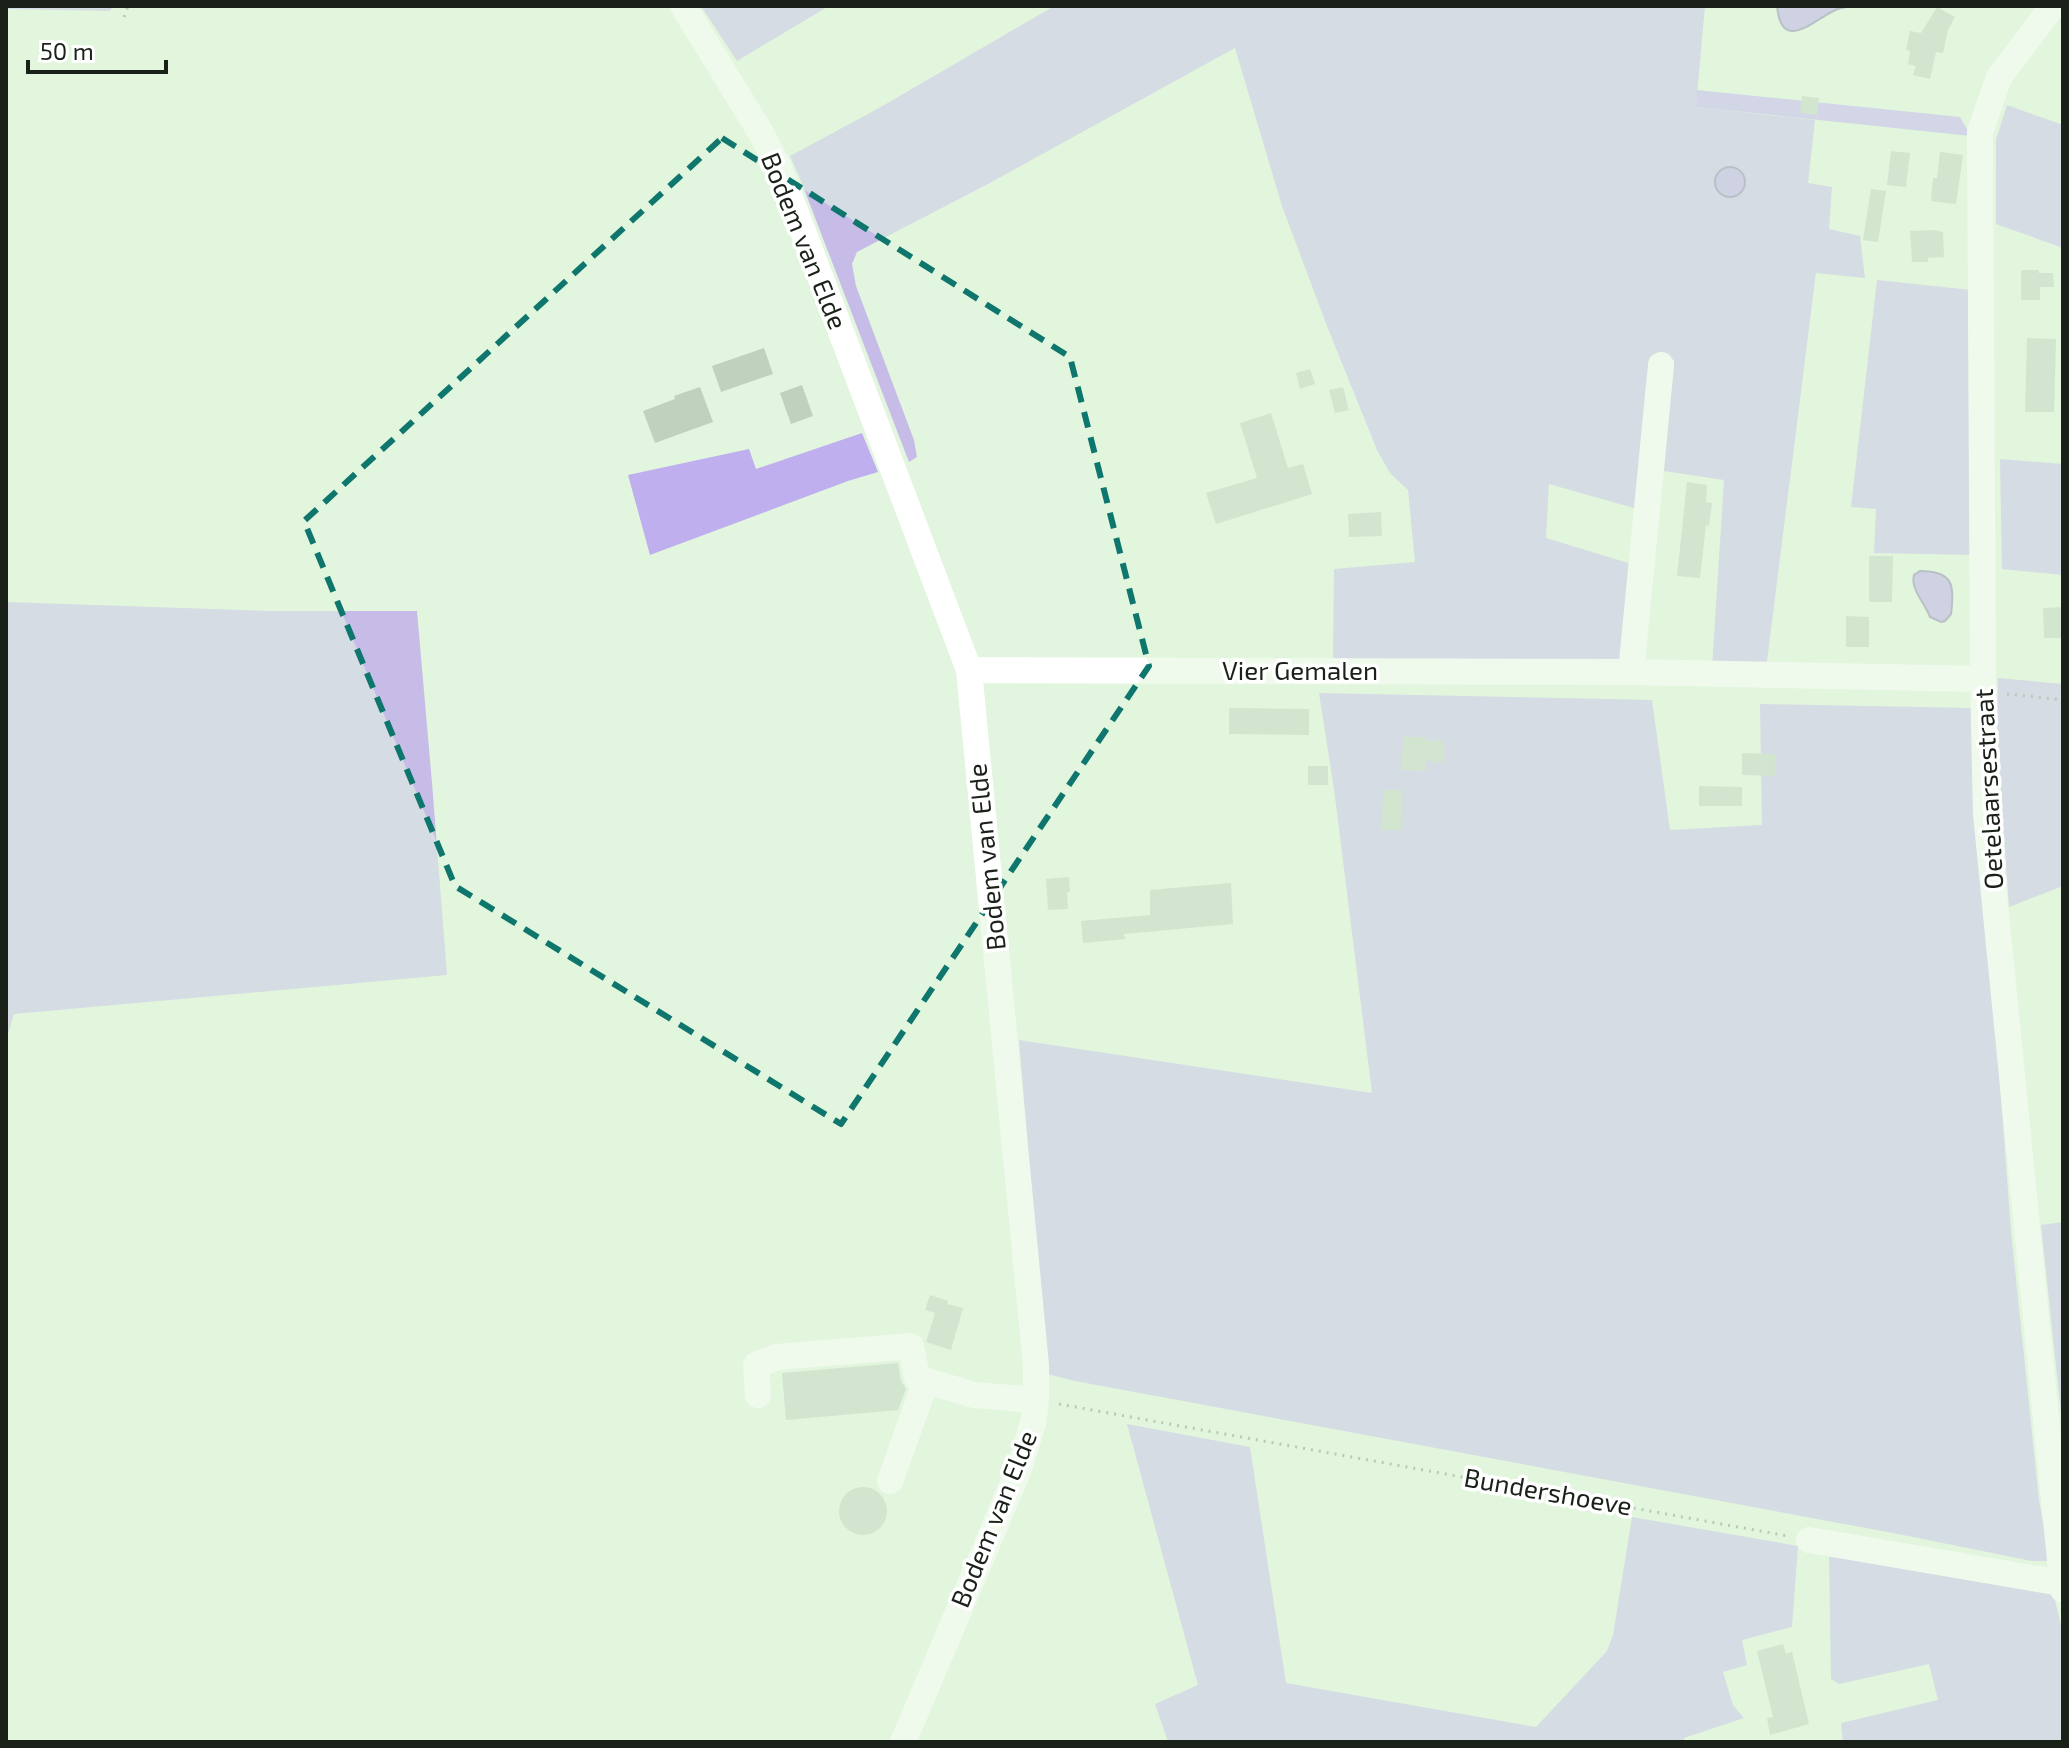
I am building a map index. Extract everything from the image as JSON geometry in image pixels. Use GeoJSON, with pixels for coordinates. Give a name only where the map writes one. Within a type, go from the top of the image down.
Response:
{"type":"FeatureCollection","features":[{"type":"Feature","properties":{"kind":"street","name":"Bodem van Elde"},"geometry":{"type":"LineString","coordinates":[[683,6],[779,168],[969,670],[1036,1365],[1036,1400],[1033,1423],[1019,1469],[903,1742]]}},
{"type":"Feature","properties":{"kind":"street","name":"Oetelaarsestraat"},"geometry":{"type":"LineString","coordinates":[[2053,6],[1999,77],[1980,132],[1983,686],[1986,814],[2062,1586]]}},
{"type":"Feature","properties":{"kind":"street"},"geometry":{"type":"LineString","coordinates":[[1631,672],[1661,365]]}},
{"type":"Feature","properties":{"kind":"street","name":"Vier Gemalen"},"geometry":{"type":"LineString","coordinates":[[969,670],[1631,672],[1983,686]]}},
{"type":"Feature","properties":{"kind":"street"},"geometry":{"type":"LineString","coordinates":[[758,1395],[756,1365],[777,1357],[911,1346],[917,1378],[974,1395],[1036,1400]]}},
{"type":"Feature","properties":{"kind":"street"},"geometry":{"type":"LineString","coordinates":[[890,1481],[926,1381]]}},
{"type":"Feature","properties":{"kind":"street"},"geometry":{"type":"LineString","coordinates":[[1809,1540],[2062,1586]]}},
{"type":"Feature","properties":{"kind":"path"},"geometry":{"type":"LineString","coordinates":[[124,17],[128,6]]}},
{"type":"Feature","properties":{"kind":"path"},"geometry":{"type":"LineString","coordinates":[[1983,686],[2063,700]]}},
{"type":"Feature","properties":{"kind":"path","name":"Bundershoeve"},"geometry":{"type":"LineString","coordinates":[[1036,1400],[1809,1540]]}},
{"type":"Feature","properties":{"kind":"highlighted area"},"geometry":{"type":"Polygon","coordinates":[[[722,138],[1070,357],[1149,666],[841,1124],[455,886],[304,521],[722,138]]]}},
{"type":"Feature","properties":{"kind":"shaded area"},"geometry":{"type":"Polygon","coordinates":[[[6,6],[113,6],[110,11],[6,9],[6,6]]]}},
{"type":"Feature","properties":{"kind":"shaded area"},"geometry":{"type":"Polygon","coordinates":[[[701,6],[829,6],[737,61],[701,6]]]}},
{"type":"Feature","properties":{"kind":"shaded area"},"geometry":{"type":"Polygon","coordinates":[[[1054,6],[1705,6],[1696,107],[1815,120],[1808,183],[1832,187],[1829,229],[1860,236],[1865,278],[1816,273],[1766,669],[1712,667],[1724,480],[1664,471],[1674,360],[1658,357],[1641,510],[1549,484],[1546,538],[1635,565],[1626,664],[1333,659],[1334,569],[1415,562],[1408,490],[1390,473],[1377,450],[1327,326],[1282,206],[1235,48],[857,252],[852,264],[856,286],[914,440],[917,457],[909,462],[790,156],[1054,6]]]}},
{"type":"Feature","properties":{"kind":"shaded area"},"geometry":{"type":"Polygon","coordinates":[[[1777,6],[1868,6],[1841,8],[1793,31],[1786,29],[1780,21],[1777,6]]]}},
{"type":"Feature","properties":{"kind":"shaded area"},"geometry":{"type":"Polygon","coordinates":[[[1697,90],[1960,117],[1971,136],[1696,107],[1697,90]]]}},
{"type":"Feature","properties":{"kind":"shaded area"},"geometry":{"type":"Polygon","coordinates":[[[2007,105],[2063,125],[2063,248],[1996,224],[1996,140],[2007,105]]]}},
{"type":"Feature","properties":{"kind":"shaded area"},"geometry":{"type":"Polygon","coordinates":[[[1730,167],[1741,171],[1745,182],[1741,193],[1730,197],[1719,193],[1715,182],[1719,171],[1730,167]]]}},
{"type":"Feature","properties":{"kind":"shaded area"},"geometry":{"type":"Polygon","coordinates":[[[1877,280],[1971,290],[1974,555],[1874,553],[1876,509],[1851,507],[1877,280]]]}},
{"type":"Feature","properties":{"kind":"shaded area"},"geometry":{"type":"Polygon","coordinates":[[[862,433],[878,472],[650,555],[628,475],[749,449],[756,469],[862,433]]]}},
{"type":"Feature","properties":{"kind":"shaded area"},"geometry":{"type":"Polygon","coordinates":[[[2000,459],[2063,464],[2063,575],[2002,569],[2000,459]]]}},
{"type":"Feature","properties":{"kind":"shaded area"},"geometry":{"type":"Polygon","coordinates":[[[1920,571],[1945,577],[1952,588],[1951,614],[1945,621],[1930,617],[1916,591],[1914,575],[1920,571]]]}},
{"type":"Feature","properties":{"kind":"shaded area"},"geometry":{"type":"Polygon","coordinates":[[[6,602],[268,611],[417,611],[447,975],[14,1014],[6,1040],[6,602]]]}},
{"type":"Feature","properties":{"kind":"shaded area"},"geometry":{"type":"Polygon","coordinates":[[[1998,678],[2063,684],[2063,886],[2009,907],[1997,735],[1998,678]]]}},
{"type":"Feature","properties":{"kind":"shaded area"},"geometry":{"type":"Polygon","coordinates":[[[1319,693],[1652,700],[1670,830],[1762,825],[1760,704],[1972,708],[2011,1231],[2039,1500],[2049,1556],[2047,1561],[2032,1561],[1047,1374],[1019,1040],[1372,1093],[1319,693]]]}},
{"type":"Feature","properties":{"kind":"shaded area"},"geometry":{"type":"Polygon","coordinates":[[[2063,1222],[2063,1431],[2041,1225],[2063,1222]]]}},
{"type":"Feature","properties":{"kind":"shaded area"},"geometry":{"type":"Polygon","coordinates":[[[1127,1424],[1250,1447],[1286,1683],[1536,1727],[1607,1651],[1613,1635],[1632,1517],[1798,1546],[1792,1627],[1742,1640],[1747,1665],[1723,1672],[1733,1705],[1744,1718],[1684,1738],[1684,1742],[1168,1742],[1155,1704],[1198,1685],[1127,1424]]]}},
{"type":"Feature","properties":{"kind":"shaded area"},"geometry":{"type":"Polygon","coordinates":[[[1829,1552],[2054,1596],[2063,1634],[2063,1742],[1843,1742],[1841,1723],[1938,1700],[1929,1664],[1839,1684],[1831,1679],[1829,1552]]]}},
{"type":"Feature","properties":{"kind":"building"},"geometry":{"type":"Polygon","coordinates":[[[1937,7],[1955,17],[1948,30],[1943,53],[1936,52],[1930,79],[1913,75],[1916,66],[1908,64],[1910,51],[1906,50],[1910,31],[1921,33],[1937,7]]]}},
{"type":"Feature","properties":{"kind":"building"},"geometry":{"type":"Polygon","coordinates":[[[1802,96],[1819,98],[1817,115],[1800,113],[1802,96]]]}},
{"type":"Feature","properties":{"kind":"building"},"geometry":{"type":"Polygon","coordinates":[[[1891,151],[1910,153],[1906,187],[1887,185],[1891,151]]]}},
{"type":"Feature","properties":{"kind":"building"},"geometry":{"type":"Polygon","coordinates":[[[1940,152],[1963,155],[1956,204],[1931,201],[1940,152]]]}},
{"type":"Feature","properties":{"kind":"building"},"geometry":{"type":"Polygon","coordinates":[[[1871,189],[1886,191],[1878,242],[1863,240],[1871,189]]]}},
{"type":"Feature","properties":{"kind":"building"},"geometry":{"type":"Polygon","coordinates":[[[1910,231],[1943,232],[1944,257],[1928,258],[1928,262],[1912,262],[1910,231]]]}},
{"type":"Feature","properties":{"kind":"building"},"geometry":{"type":"Polygon","coordinates":[[[2021,270],[2053,273],[2054,287],[2040,287],[2040,300],[2021,300],[2021,270]]]}},
{"type":"Feature","properties":{"kind":"building"},"geometry":{"type":"Polygon","coordinates":[[[2027,338],[2056,339],[2054,412],[2025,412],[2027,338]]]}},
{"type":"Feature","properties":{"kind":"building"},"geometry":{"type":"Polygon","coordinates":[[[764,348],[773,374],[721,392],[712,366],[764,348]]]}},
{"type":"Feature","properties":{"kind":"building"},"geometry":{"type":"Polygon","coordinates":[[[1310,369],[1315,384],[1300,389],[1296,373],[1310,369]]]}},
{"type":"Feature","properties":{"kind":"building"},"geometry":{"type":"Polygon","coordinates":[[[802,385],[813,416],[791,424],[780,393],[802,385]]]}},
{"type":"Feature","properties":{"kind":"building"},"geometry":{"type":"Polygon","coordinates":[[[700,387],[713,422],[655,443],[643,411],[700,387]]]}},
{"type":"Feature","properties":{"kind":"building"},"geometry":{"type":"Polygon","coordinates":[[[1343,387],[1349,410],[1335,413],[1329,390],[1343,387]]]}},
{"type":"Feature","properties":{"kind":"building"},"geometry":{"type":"Polygon","coordinates":[[[1271,413],[1288,468],[1303,464],[1312,494],[1216,524],[1206,493],[1257,478],[1240,423],[1271,413]]]}},
{"type":"Feature","properties":{"kind":"building"},"geometry":{"type":"Polygon","coordinates":[[[1687,482],[1707,485],[1706,502],[1712,503],[1709,526],[1706,525],[1700,578],[1677,576],[1687,482]]]}},
{"type":"Feature","properties":{"kind":"building"},"geometry":{"type":"Polygon","coordinates":[[[1381,512],[1382,536],[1349,537],[1348,514],[1381,512]]]}},
{"type":"Feature","properties":{"kind":"building"},"geometry":{"type":"Polygon","coordinates":[[[1869,556],[1893,556],[1892,602],[1869,602],[1869,556]]]}},
{"type":"Feature","properties":{"kind":"building"},"geometry":{"type":"Polygon","coordinates":[[[2063,607],[2063,638],[2044,638],[2043,608],[2063,607]]]}},
{"type":"Feature","properties":{"kind":"building"},"geometry":{"type":"Polygon","coordinates":[[[1846,616],[1869,617],[1869,647],[1846,647],[1846,616]]]}},
{"type":"Feature","properties":{"kind":"building"},"geometry":{"type":"Polygon","coordinates":[[[1229,708],[1309,709],[1309,735],[1229,734],[1229,708]]]}},
{"type":"Feature","properties":{"kind":"building"},"geometry":{"type":"Polygon","coordinates":[[[1404,737],[1444,741],[1444,762],[1426,761],[1425,771],[1401,770],[1404,737]]]}},
{"type":"Feature","properties":{"kind":"building"},"geometry":{"type":"Polygon","coordinates":[[[1742,753],[1775,754],[1775,776],[1742,775],[1742,753]]]}},
{"type":"Feature","properties":{"kind":"building"},"geometry":{"type":"Polygon","coordinates":[[[1308,766],[1328,766],[1328,785],[1308,785],[1308,766]]]}},
{"type":"Feature","properties":{"kind":"building"},"geometry":{"type":"Polygon","coordinates":[[[1699,786],[1742,787],[1742,806],[1699,806],[1699,786]]]}},
{"type":"Feature","properties":{"kind":"building"},"geometry":{"type":"Polygon","coordinates":[[[1383,790],[1402,790],[1401,830],[1382,830],[1383,790]]]}},
{"type":"Feature","properties":{"kind":"building"},"geometry":{"type":"Polygon","coordinates":[[[1069,877],[1068,909],[1048,910],[1046,879],[1069,877]]]}},
{"type":"Feature","properties":{"kind":"building"},"geometry":{"type":"Polygon","coordinates":[[[1231,883],[1233,924],[1124,934],[1125,939],[1083,943],[1081,921],[1150,915],[1150,890],[1231,883]]]}},
{"type":"Feature","properties":{"kind":"building"},"geometry":{"type":"Polygon","coordinates":[[[930,1295],[963,1308],[951,1350],[926,1342],[935,1313],[925,1310],[930,1295]]]}},
{"type":"Feature","properties":{"kind":"building"},"geometry":{"type":"Polygon","coordinates":[[[898,1363],[901,1381],[906,1389],[898,1410],[786,1420],[782,1373],[898,1363]]]}},
{"type":"Feature","properties":{"kind":"building"},"geometry":{"type":"Polygon","coordinates":[[[863,1487],[880,1494],[887,1511],[880,1528],[863,1535],[846,1528],[839,1511],[846,1494],[863,1487]]]}},
{"type":"Feature","properties":{"kind":"building"},"geometry":{"type":"Polygon","coordinates":[[[1783,1644],[1786,1654],[1792,1652],[1809,1724],[1770,1735],[1767,1718],[1773,1717],[1757,1651],[1783,1644]]]}}]}
